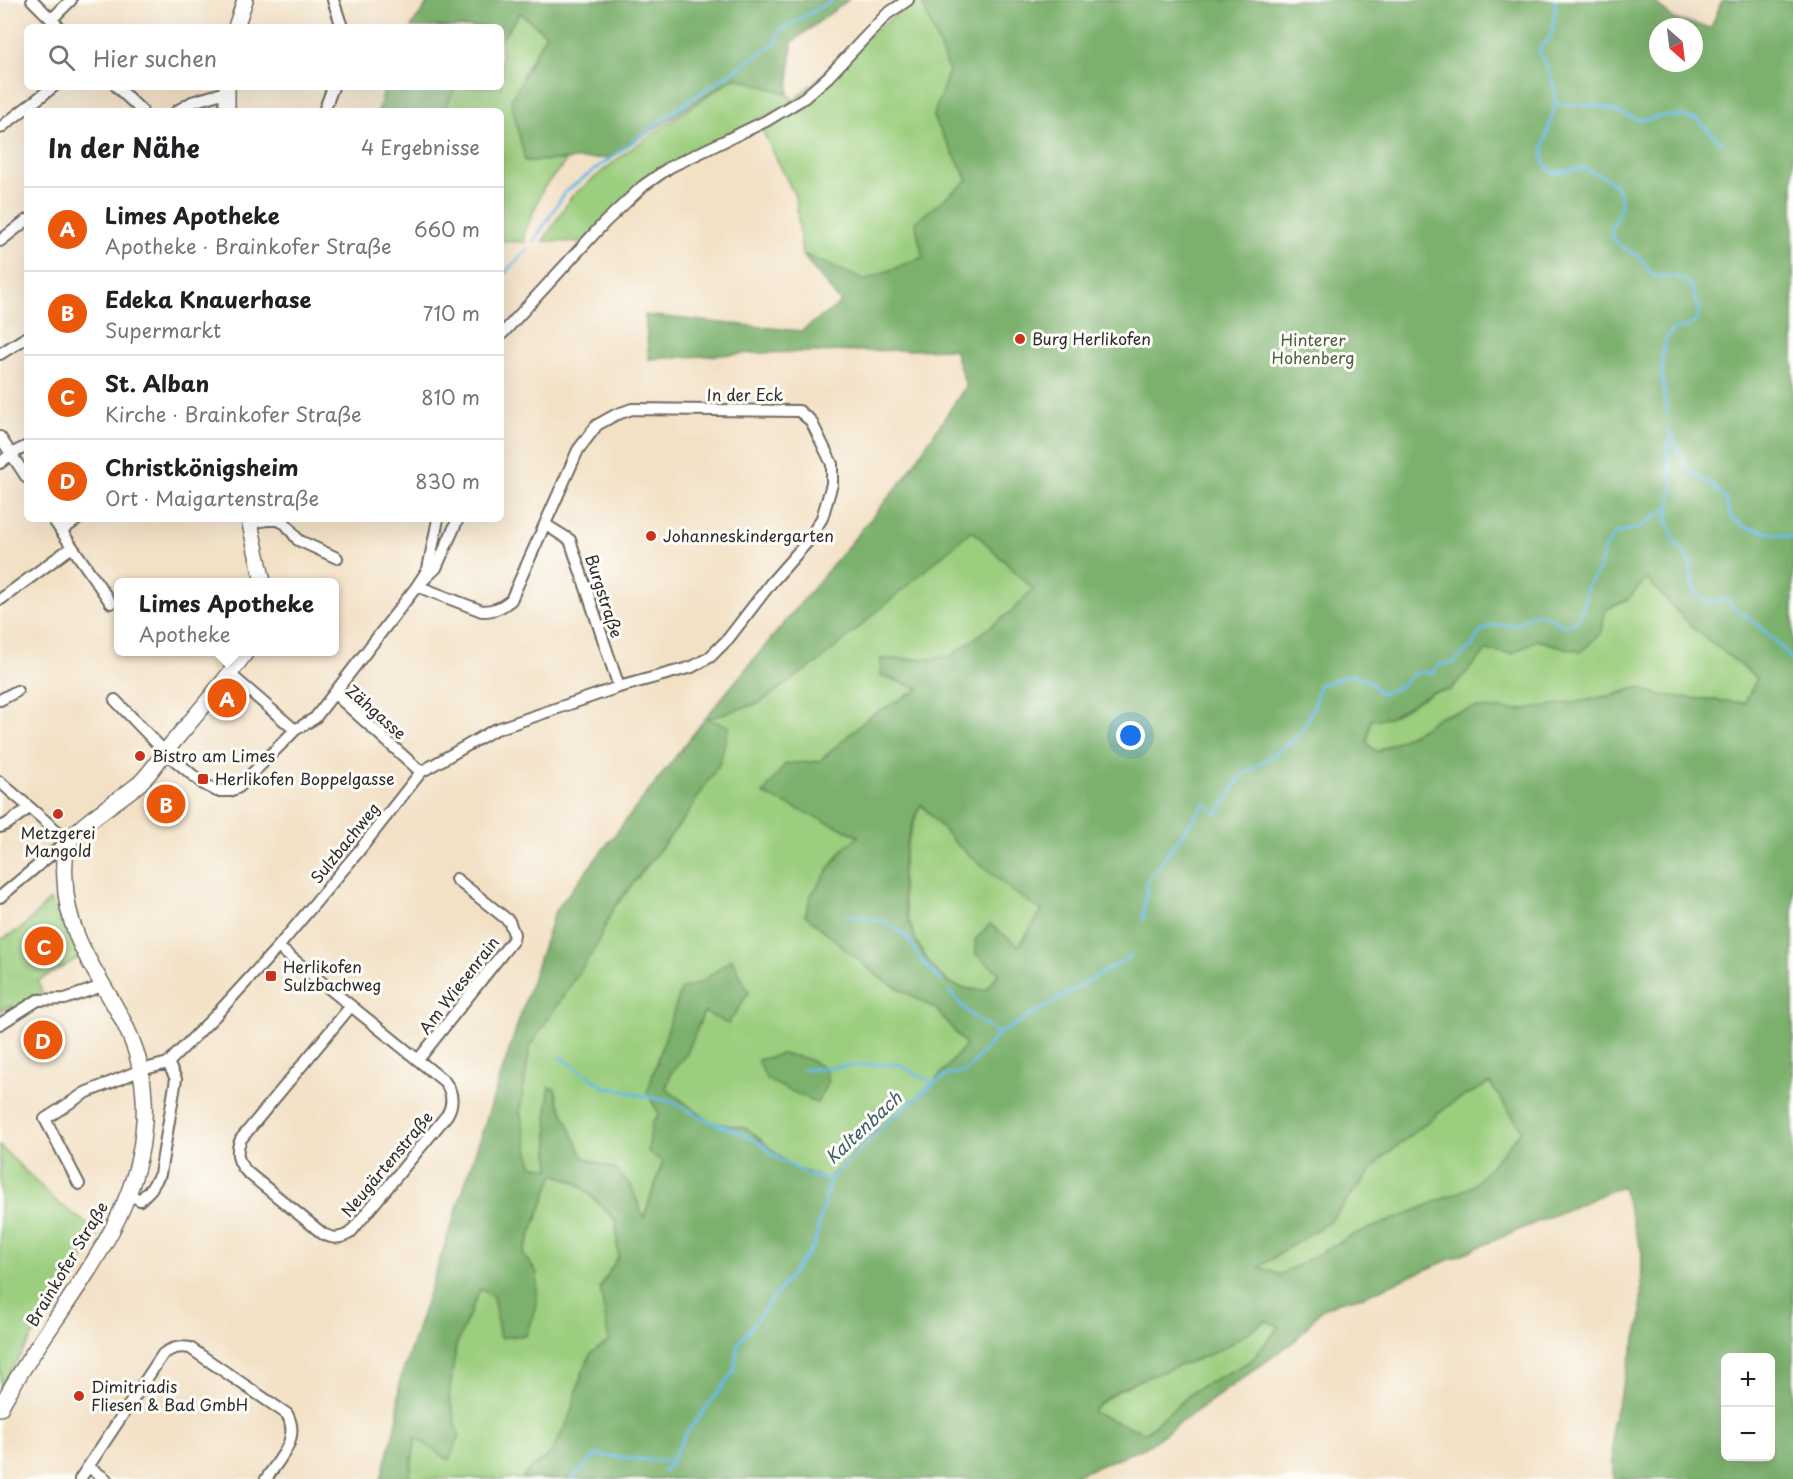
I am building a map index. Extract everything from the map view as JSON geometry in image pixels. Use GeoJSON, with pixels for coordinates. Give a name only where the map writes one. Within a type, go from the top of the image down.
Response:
{"type":"FeatureCollection","features":[{"type":"Feature","properties":{"kind":"main road"},"geometry":{"type":"LineString","coordinates":[[237,24],[245,0]]}},
{"type":"Feature","properties":{"kind":"main road"},"geometry":{"type":"LineString","coordinates":[[226,90],[227,108]]}},
{"type":"Feature","properties":{"kind":"main road"},"geometry":{"type":"LineString","coordinates":[[249,522],[262,578]]}},
{"type":"Feature","properties":{"kind":"main road"},"geometry":{"type":"LineString","coordinates":[[71,838],[142,781],[243,656]]}},
{"type":"Feature","properties":{"kind":"main road","name":"Brainkofer Straße"},"geometry":{"type":"LineString","coordinates":[[0,1408],[103,1245],[129,1194],[144,1133],[141,1070],[136,1052],[123,1019],[102,986],[76,937],[68,910],[64,864],[71,838]]}},
{"type":"Feature","properties":{"kind":"street"},"geometry":{"type":"LineString","coordinates":[[32,0],[56,23],[71,0]]}},
{"type":"Feature","properties":{"kind":"street"},"geometry":{"type":"LineString","coordinates":[[333,0],[341,24]]}},
{"type":"Feature","properties":{"kind":"street"},"geometry":{"type":"LineString","coordinates":[[504,332],[604,223],[643,186],[670,167],[766,121],[804,98],[828,76],[886,14],[908,0]]}},
{"type":"Feature","properties":{"kind":"street"},"geometry":{"type":"LineString","coordinates":[[26,108],[49,90]]}},
{"type":"Feature","properties":{"kind":"street"},"geometry":{"type":"LineString","coordinates":[[120,90],[139,108]]}},
{"type":"Feature","properties":{"kind":"street"},"geometry":{"type":"LineString","coordinates":[[182,108],[226,90]]}},
{"type":"Feature","properties":{"kind":"street"},"geometry":{"type":"LineString","coordinates":[[325,108],[332,90]]}},
{"type":"Feature","properties":{"kind":"street"},"geometry":{"type":"LineString","coordinates":[[0,128],[24,109]]}},
{"type":"Feature","properties":{"kind":"street"},"geometry":{"type":"LineString","coordinates":[[0,241],[24,222]]}},
{"type":"Feature","properties":{"kind":"street"},"geometry":{"type":"LineString","coordinates":[[0,354],[24,339]]}},
{"type":"Feature","properties":{"kind":"street","name":"In der Eck"},"geometry":{"type":"LineString","coordinates":[[417,586],[482,611],[501,608],[511,600],[578,450],[597,425],[615,415],[632,409],[799,411],[811,421],[832,464],[832,484],[822,518],[808,541],[771,583],[728,639],[710,657],[692,667],[619,687]]}},
{"type":"Feature","properties":{"kind":"street"},"geometry":{"type":"LineString","coordinates":[[0,437],[24,474]]}},
{"type":"Feature","properties":{"kind":"street"},"geometry":{"type":"LineString","coordinates":[[0,463],[24,448]]}},
{"type":"Feature","properties":{"kind":"street"},"geometry":{"type":"LineString","coordinates":[[55,522],[111,603]]}},
{"type":"Feature","properties":{"kind":"street"},"geometry":{"type":"LineString","coordinates":[[61,531],[74,522]]}},
{"type":"Feature","properties":{"kind":"street"},"geometry":{"type":"LineString","coordinates":[[282,522],[298,540],[337,558]]}},
{"type":"Feature","properties":{"kind":"street"},"geometry":{"type":"LineString","coordinates":[[335,694],[428,569],[437,522]]}},
{"type":"Feature","properties":{"kind":"street"},"geometry":{"type":"LineString","coordinates":[[417,586],[436,568],[457,522]]}},
{"type":"Feature","properties":{"kind":"street","name":"Burgstraße"},"geometry":{"type":"LineString","coordinates":[[546,525],[570,540],[619,687]]}},
{"type":"Feature","properties":{"kind":"street"},"geometry":{"type":"LineString","coordinates":[[1,599],[72,547]]}},
{"type":"Feature","properties":{"kind":"street"},"geometry":{"type":"LineString","coordinates":[[230,674],[295,730]]}},
{"type":"Feature","properties":{"kind":"street","name":"Sulzbachweg"},"geometry":{"type":"LineString","coordinates":[[168,1063],[278,947],[358,852],[421,772],[494,730],[619,687]]}},
{"type":"Feature","properties":{"kind":"street"},"geometry":{"type":"LineString","coordinates":[[0,700],[17,691]]}},
{"type":"Feature","properties":{"kind":"street","name":"Zähgasse"},"geometry":{"type":"LineString","coordinates":[[165,752],[202,783],[217,791],[230,791],[239,787],[295,730],[315,718],[335,694],[421,772]]}},
{"type":"Feature","properties":{"kind":"street"},"geometry":{"type":"LineString","coordinates":[[115,700],[165,752]]}},
{"type":"Feature","properties":{"kind":"street"},"geometry":{"type":"LineString","coordinates":[[0,782],[57,831],[71,838],[0,897]]}},
{"type":"Feature","properties":{"kind":"street"},"geometry":{"type":"LineString","coordinates":[[0,827],[8,824],[29,808]]}},
{"type":"Feature","properties":{"kind":"street","name":"Am Wiesenrain"},"geometry":{"type":"LineString","coordinates":[[418,1060],[513,940],[514,934],[509,921],[456,879]]}},
{"type":"Feature","properties":{"kind":"street","name":"Neugärtenstraße"},"geometry":{"type":"LineString","coordinates":[[278,947],[418,1060],[449,1087],[452,1102],[451,1109],[350,1233],[343,1237],[329,1237],[247,1172],[238,1160],[237,1153],[240,1139],[351,1006]]}},
{"type":"Feature","properties":{"kind":"street"},"geometry":{"type":"LineString","coordinates":[[0,1024],[39,1000],[65,999],[102,986]]}},
{"type":"Feature","properties":{"kind":"street"},"geometry":{"type":"LineString","coordinates":[[79,1185],[45,1119],[85,1093],[141,1070],[168,1063],[176,1079],[160,1174],[151,1189],[140,1200],[129,1194]]}},
{"type":"Feature","properties":{"kind":"street"},"geometry":{"type":"LineString","coordinates":[[81,1479],[163,1354],[176,1347],[190,1348],[287,1414],[291,1422],[292,1438],[266,1479]]}},
{"type":"Feature","properties":{"kind":"street"},"geometry":{"type":"LineString","coordinates":[[88,1467],[106,1479]]}},
{"type":"Feature","properties":{"kind":"green space"},"geometry":{"type":"Polygon","coordinates":[[[430,0],[848,0],[792,42],[788,94],[735,77],[609,158],[525,161],[511,100],[546,34],[520,13],[504,36],[504,24],[413,24],[430,0]]]}},
{"type":"Feature","properties":{"kind":"green space"},"geometry":{"type":"Polygon","coordinates":[[[921,0],[949,71],[933,117],[968,180],[916,222],[923,257],[865,280],[802,254],[796,198],[761,128],[879,27],[921,0]]]}},
{"type":"Feature","properties":{"kind":"green space","name":"Hinterer Hohenberg"},"geometry":{"type":"Polygon","coordinates":[[[921,0],[1653,0],[1672,18],[1649,18],[1649,72],[1703,72],[1703,26],[1711,28],[1722,0],[1793,0],[1793,1479],[1613,1479],[1612,1424],[1641,1320],[1642,1253],[1622,1186],[1364,1296],[1339,1302],[1321,1310],[1296,1340],[1146,1447],[1067,1479],[522,1479],[551,1453],[569,1419],[582,1373],[591,1353],[609,1341],[600,1287],[618,1257],[616,1220],[578,1183],[554,1174],[523,1254],[537,1273],[537,1304],[526,1335],[500,1338],[493,1296],[480,1289],[456,1346],[449,1396],[459,1436],[449,1460],[416,1438],[409,1479],[381,1479],[398,1416],[399,1384],[555,911],[716,705],[903,480],[966,386],[954,349],[755,353],[649,359],[645,315],[801,331],[841,303],[802,254],[865,280],[923,257],[915,222],[968,180],[933,117],[949,71],[921,0]],[[972,530],[822,659],[759,703],[707,719],[729,726],[720,763],[686,816],[613,909],[594,950],[530,1046],[520,1112],[532,1165],[550,1169],[547,1112],[549,1087],[555,1089],[583,1157],[616,1170],[631,1186],[644,1218],[663,1162],[648,1152],[652,1123],[659,1114],[647,1093],[681,989],[700,983],[732,959],[749,992],[728,1024],[704,1012],[687,1053],[671,1073],[666,1089],[711,1122],[748,1129],[793,1168],[828,1179],[875,1131],[933,1083],[966,1045],[936,1009],[880,978],[805,915],[811,895],[843,849],[859,836],[763,794],[785,764],[820,761],[869,717],[919,689],[880,675],[881,659],[933,659],[951,656],[1013,610],[1033,589],[972,530]],[[1647,579],[1628,599],[1605,610],[1602,632],[1581,652],[1536,640],[1512,654],[1487,650],[1450,690],[1432,692],[1389,718],[1371,720],[1367,743],[1377,752],[1421,729],[1440,716],[1476,708],[1519,710],[1583,701],[1639,687],[1659,695],[1745,703],[1757,678],[1692,627],[1647,579]],[[921,804],[906,848],[902,876],[905,908],[910,925],[926,958],[936,971],[949,982],[966,989],[986,990],[999,973],[976,954],[975,940],[990,924],[1019,946],[1042,911],[1016,894],[956,844],[921,804]],[[1490,1083],[1453,1102],[1381,1159],[1330,1221],[1259,1267],[1280,1275],[1355,1234],[1473,1186],[1522,1130],[1490,1083]],[[1266,1321],[1204,1357],[1134,1382],[1104,1400],[1092,1412],[1145,1433],[1198,1388],[1251,1361],[1280,1326],[1266,1321]]]}},
{"type":"Feature","properties":{"kind":"green space"},"geometry":{"type":"Polygon","coordinates":[[[520,13],[546,34],[522,76],[525,161],[567,160],[544,187],[524,234],[525,242],[504,241],[504,108],[445,108],[454,90],[504,90],[504,36],[520,13]]]}},
{"type":"Feature","properties":{"kind":"green space"},"geometry":{"type":"Polygon","coordinates":[[[736,77],[788,94],[794,101],[673,165],[583,242],[543,241],[572,196],[625,153],[736,77]]]}},
{"type":"Feature","properties":{"kind":"green space"},"geometry":{"type":"Polygon","coordinates":[[[384,90],[454,90],[445,108],[379,108],[384,90]]]}},
{"type":"Feature","properties":{"kind":"green space"},"geometry":{"type":"Polygon","coordinates":[[[971,529],[1033,589],[1013,610],[951,656],[933,659],[882,659],[880,675],[919,689],[869,717],[820,761],[785,764],[859,837],[880,978],[936,1009],[966,1045],[933,1083],[875,1131],[828,1179],[793,1168],[748,1129],[711,1122],[666,1089],[671,1073],[687,1053],[704,1012],[732,959],[700,983],[681,990],[659,1115],[663,1162],[643,1219],[631,1186],[616,1170],[583,1157],[555,1089],[547,1112],[550,1169],[531,1165],[520,1112],[530,1046],[594,950],[613,909],[686,816],[706,719],[759,703],[822,659],[971,529]],[[782,1054],[758,1060],[817,1103],[828,1081],[782,1054]]]}},
{"type":"Feature","properties":{"kind":"green space"},"geometry":{"type":"Polygon","coordinates":[[[1647,578],[1692,627],[1757,678],[1745,703],[1659,695],[1639,687],[1583,701],[1519,710],[1476,708],[1440,716],[1421,729],[1377,752],[1367,743],[1371,720],[1389,718],[1433,692],[1450,690],[1487,650],[1512,654],[1536,640],[1602,632],[1605,610],[1628,599],[1647,578]]]}},
{"type":"Feature","properties":{"kind":"green space"},"geometry":{"type":"Polygon","coordinates":[[[921,804],[978,862],[1009,888],[1043,911],[1019,946],[976,954],[1000,973],[986,990],[963,988],[949,982],[936,971],[926,958],[910,925],[905,908],[902,876],[904,857],[921,804]]]}},
{"type":"Feature","properties":{"kind":"green space"},"geometry":{"type":"Polygon","coordinates":[[[50,900],[80,957],[38,981],[42,992],[19,1008],[9,1006],[0,1011],[0,940],[21,929],[50,900]]]}},
{"type":"Feature","properties":{"kind":"green space"},"geometry":{"type":"Polygon","coordinates":[[[782,1054],[805,1058],[825,1068],[828,1081],[817,1103],[767,1080],[758,1060],[782,1054]]]}},
{"type":"Feature","properties":{"kind":"green space"},"geometry":{"type":"Polygon","coordinates":[[[1490,1083],[1522,1130],[1473,1186],[1355,1234],[1280,1275],[1258,1267],[1330,1221],[1381,1159],[1453,1102],[1490,1083]]]}},
{"type":"Feature","properties":{"kind":"green space"},"geometry":{"type":"Polygon","coordinates":[[[0,1146],[56,1201],[99,1233],[0,1387],[0,1146]]]}},
{"type":"Feature","properties":{"kind":"green space"},"geometry":{"type":"Polygon","coordinates":[[[554,1174],[577,1183],[616,1221],[618,1257],[601,1287],[609,1341],[582,1373],[569,1419],[551,1453],[522,1479],[409,1479],[416,1438],[459,1436],[449,1396],[456,1346],[480,1289],[493,1296],[500,1338],[537,1273],[523,1255],[554,1174]]]}},
{"type":"Feature","properties":{"kind":"green space"},"geometry":{"type":"Polygon","coordinates":[[[1266,1320],[1280,1325],[1251,1361],[1198,1388],[1144,1433],[1092,1412],[1105,1400],[1135,1382],[1219,1350],[1266,1320]]]}},
{"type":"Feature","properties":{"kind":"waterway"},"geometry":{"type":"LineString","coordinates":[[534,241],[566,191],[687,102],[776,43],[780,31],[833,0]]}},
{"type":"Feature","properties":{"kind":"waterway"},"geometry":{"type":"LineString","coordinates":[[1555,0],[1552,31],[1539,51],[1551,77],[1555,97],[1543,152],[1544,161],[1555,173],[1583,168],[1604,177],[1617,187],[1622,203],[1611,230],[1613,238],[1640,258],[1654,276],[1673,276],[1689,283],[1699,308],[1697,320],[1687,327],[1672,330],[1667,339],[1662,359],[1667,414]]}},
{"type":"Feature","properties":{"kind":"waterway"},"geometry":{"type":"LineString","coordinates":[[1555,104],[1600,106],[1646,120],[1659,116],[1682,116],[1698,120],[1722,143]]}},
{"type":"Feature","properties":{"kind":"waterway"},"geometry":{"type":"LineString","coordinates":[[504,274],[528,249]]}},
{"type":"Feature","properties":{"kind":"waterway"},"geometry":{"type":"LineString","coordinates":[[1669,429],[1671,439],[1666,446],[1673,486],[1667,520],[1674,540],[1690,560],[1693,587],[1699,597],[1707,602],[1727,599],[1736,610],[1768,634],[1793,661]]}},
{"type":"Feature","properties":{"kind":"waterway"},"geometry":{"type":"LineString","coordinates":[[1671,435],[1689,471],[1712,485],[1726,499],[1731,518],[1745,527],[1793,538]]}},
{"type":"Feature","properties":{"kind":"waterway","name":"Kaltenbach"},"geometry":{"type":"LineString","coordinates":[[1143,920],[1147,882],[1205,803],[1217,815],[1242,775],[1278,752],[1301,733],[1314,706],[1319,685],[1354,674],[1373,684],[1380,694],[1399,687],[1415,673],[1432,673],[1440,664],[1453,663],[1472,646],[1481,631],[1494,625],[1516,625],[1533,614],[1543,614],[1562,625],[1570,625],[1577,620],[1584,606],[1588,584],[1599,569],[1604,550],[1615,534],[1638,528],[1668,509]]}},
{"type":"Feature","properties":{"kind":"waterway"},"geometry":{"type":"LineString","coordinates":[[848,915],[884,921],[905,935],[923,962],[942,981]]}},
{"type":"Feature","properties":{"kind":"waterway","name":"Kaltenbach"},"geometry":{"type":"LineString","coordinates":[[572,1479],[596,1455],[671,1462],[685,1435],[734,1372],[738,1344],[814,1245],[830,1179],[883,1126],[933,1084],[949,1074],[964,1073],[999,1034],[1131,956]]}},
{"type":"Feature","properties":{"kind":"waterway"},"geometry":{"type":"LineString","coordinates":[[949,991],[972,1016],[999,1034]]}},
{"type":"Feature","properties":{"kind":"waterway"},"geometry":{"type":"LineString","coordinates":[[560,1057],[605,1087],[672,1102],[711,1122],[737,1131],[807,1175],[830,1179]]}},
{"type":"Feature","properties":{"kind":"waterway"},"geometry":{"type":"LineString","coordinates":[[803,1070],[899,1064],[933,1084]]}},
{"type":"Feature","properties":{"kind":"waterway"},"geometry":{"type":"LineString","coordinates":[[664,1471],[670,1463]]}},
{"type":"Feature","properties":{"kind":"place","name":"Burg Herlikofen"},"geometry":{"type":"Point","coordinates":[1020,339]}},
{"type":"Feature","properties":{"kind":"place","name":"Johanneskindergarten"},"geometry":{"type":"Point","coordinates":[651,536]}},
{"type":"Feature","properties":{"kind":"place","name":"Limes Apotheke"},"geometry":{"type":"Point","coordinates":[227,698]}},
{"type":"Feature","properties":{"kind":"place","name":"Bistro am Limes"},"geometry":{"type":"Point","coordinates":[140,756]}},
{"type":"Feature","properties":{"kind":"place","name":"Herlikofen Boppelgasse"},"geometry":{"type":"Point","coordinates":[203,779]}},
{"type":"Feature","properties":{"kind":"place","name":"Edeka Knauerhase"},"geometry":{"type":"Point","coordinates":[166,804]}},
{"type":"Feature","properties":{"kind":"place","name":"Metzgerei Mangold"},"geometry":{"type":"Point","coordinates":[58,814]}},
{"type":"Feature","properties":{"kind":"place","name":"St. Alban"},"geometry":{"type":"Point","coordinates":[44,946]}},
{"type":"Feature","properties":{"kind":"place","name":"Herlikofen Sulzbachweg"},"geometry":{"type":"Point","coordinates":[271,976]}},
{"type":"Feature","properties":{"kind":"place","name":"Christkönigsheim"},"geometry":{"type":"Point","coordinates":[43,1040]}},
{"type":"Feature","properties":{"kind":"place","name":"Dimitriadis Fliesen & Bad GmbH"},"geometry":{"type":"Point","coordinates":[79,1396]}}]}
